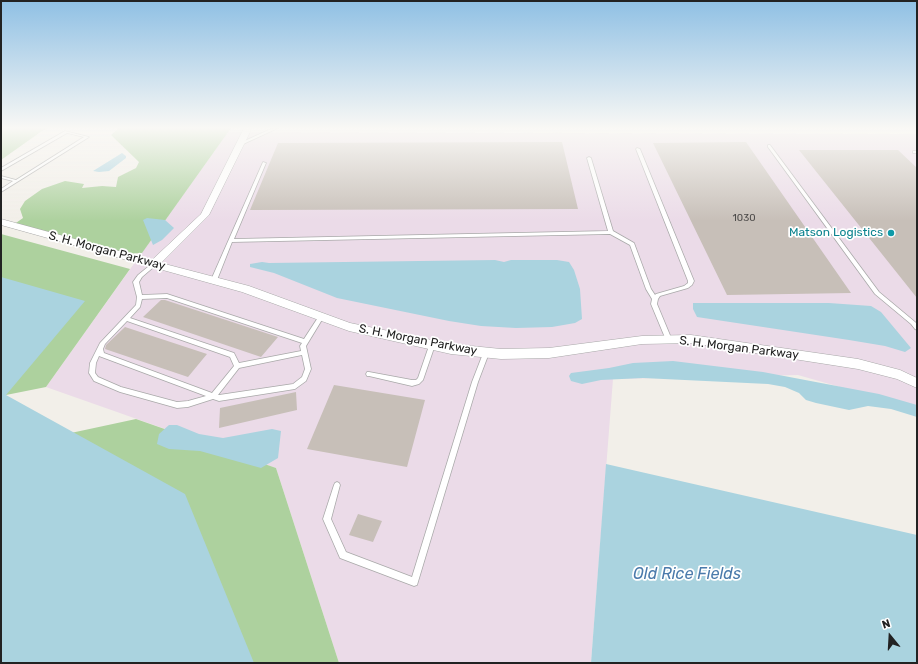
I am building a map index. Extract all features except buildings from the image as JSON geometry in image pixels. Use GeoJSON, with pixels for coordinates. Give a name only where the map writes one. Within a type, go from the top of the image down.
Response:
{"type":"FeatureCollection","features":[{"type":"Feature","properties":{"kind":"street"},"geometry":{"type":"LineString","coordinates":[[154,264],[205,215],[233,159]]}},
{"type":"Feature","properties":{"kind":"street","name":"S. H. Morgan Parkway"},"geometry":{"type":"LineString","coordinates":[[1,222],[245,289],[349,327],[451,349],[501,354],[549,353],[642,340],[691,339],[858,364],[900,375],[917,383]]}},
{"type":"Feature","properties":{"kind":"lane"},"geometry":{"type":"LineString","coordinates":[[1,170],[20,159]]}},
{"type":"Feature","properties":{"kind":"lane"},"geometry":{"type":"LineString","coordinates":[[1,191],[52,159]]}},
{"type":"Feature","properties":{"kind":"lane"},"geometry":{"type":"LineString","coordinates":[[589,159],[611,232]]}},
{"type":"Feature","properties":{"kind":"lane"},"geometry":{"type":"LineString","coordinates":[[642,159],[691,281],[686,287],[658,295],[655,299],[654,304],[669,340]]}},
{"type":"Feature","properties":{"kind":"lane"},"geometry":{"type":"LineString","coordinates":[[779,159],[877,293],[917,328]]}},
{"type":"Feature","properties":{"kind":"lane"},"geometry":{"type":"LineString","coordinates":[[214,280],[264,163]]}},
{"type":"Feature","properties":{"kind":"lane"},"geometry":{"type":"LineString","coordinates":[[1,177],[17,181]]}},
{"type":"Feature","properties":{"kind":"lane"},"geometry":{"type":"LineString","coordinates":[[230,241],[611,232],[632,244],[648,289],[655,299]]}},
{"type":"Feature","properties":{"kind":"lane"},"geometry":{"type":"LineString","coordinates":[[154,264],[140,276],[136,282],[140,297],[138,306],[103,343],[93,363],[92,373],[96,379],[120,389],[177,405],[188,404],[213,396],[237,366],[305,352]]}},
{"type":"Feature","properties":{"kind":"lane"},"geometry":{"type":"LineString","coordinates":[[140,297],[167,296],[305,342]]}},
{"type":"Feature","properties":{"kind":"lane"},"geometry":{"type":"LineString","coordinates":[[100,350],[101,354],[219,398],[296,386],[304,379],[308,368],[303,346],[321,317]]}},
{"type":"Feature","properties":{"kind":"lane"},"geometry":{"type":"LineString","coordinates":[[126,319],[232,355],[237,366]]}},
{"type":"Feature","properties":{"kind":"lane"},"geometry":{"type":"LineString","coordinates":[[369,374],[412,383],[417,382],[420,380],[432,345]]}},
{"type":"Feature","properties":{"kind":"lane"},"geometry":{"type":"LineString","coordinates":[[338,484],[327,519],[343,555],[414,582],[475,382],[486,353]]}},
{"type":"Feature","properties":{"kind":"shaded area"},"geometry":{"type":"Polygon","coordinates":[[[209,159],[917,159],[917,409],[798,375],[613,379],[591,663],[339,663],[276,468],[46,387],[209,159]]]}},
{"type":"Feature","properties":{"kind":"green space"},"geometry":{"type":"Polygon","coordinates":[[[136,159],[209,159],[142,253],[119,254],[13,225],[23,218],[20,209],[25,201],[42,189],[65,181],[84,184],[82,188],[102,186],[116,187],[118,177],[136,168],[139,162],[136,159]]]}},
{"type":"Feature","properties":{"kind":"green space"},"geometry":{"type":"Polygon","coordinates":[[[1,234],[130,269],[46,387],[1,396],[1,234]]]}},
{"type":"Feature","properties":{"kind":"green space"},"geometry":{"type":"Polygon","coordinates":[[[136,419],[276,468],[339,663],[1,663],[1,448],[136,419]]]}},
{"type":"Feature","properties":{"kind":"water"},"geometry":{"type":"Polygon","coordinates":[[[112,159],[125,159],[109,171],[93,171],[112,159]]]}},
{"type":"Feature","properties":{"kind":"water"},"geometry":{"type":"Polygon","coordinates":[[[147,218],[165,220],[174,228],[162,240],[153,245],[143,220],[147,218]]]}},
{"type":"Feature","properties":{"kind":"water"},"geometry":{"type":"Polygon","coordinates":[[[495,260],[504,262],[511,260],[557,260],[569,262],[574,270],[580,289],[582,319],[575,323],[552,327],[516,328],[481,326],[449,321],[337,298],[274,273],[250,267],[250,264],[262,262],[495,260]]]}},
{"type":"Feature","properties":{"kind":"water"},"geometry":{"type":"Polygon","coordinates":[[[1,277],[85,301],[6,395],[185,494],[254,663],[1,663],[1,277]]]}},
{"type":"Feature","properties":{"kind":"water"},"geometry":{"type":"Polygon","coordinates":[[[693,303],[829,303],[871,306],[881,312],[911,348],[905,352],[885,346],[697,317],[693,309],[693,303]]]}},
{"type":"Feature","properties":{"kind":"water"},"geometry":{"type":"Polygon","coordinates":[[[673,361],[763,372],[879,394],[917,405],[917,417],[891,409],[868,406],[849,410],[816,403],[806,400],[799,393],[785,387],[768,384],[643,378],[601,380],[582,384],[571,381],[569,376],[571,373],[633,363],[673,361]]]}},
{"type":"Feature","properties":{"kind":"water"},"geometry":{"type":"Polygon","coordinates":[[[169,425],[177,425],[199,434],[223,438],[272,429],[281,431],[278,458],[261,468],[200,451],[169,449],[157,444],[159,434],[169,425]]]}},
{"type":"Feature","properties":{"kind":"water","name":"Old Rice Fields"},"geometry":{"type":"Polygon","coordinates":[[[606,464],[917,535],[917,663],[591,663],[606,464]]]}},
{"type":"Feature","properties":{"kind":"place","name":"Matson Logistics"},"geometry":{"type":"Point","coordinates":[891,233]}}]}
